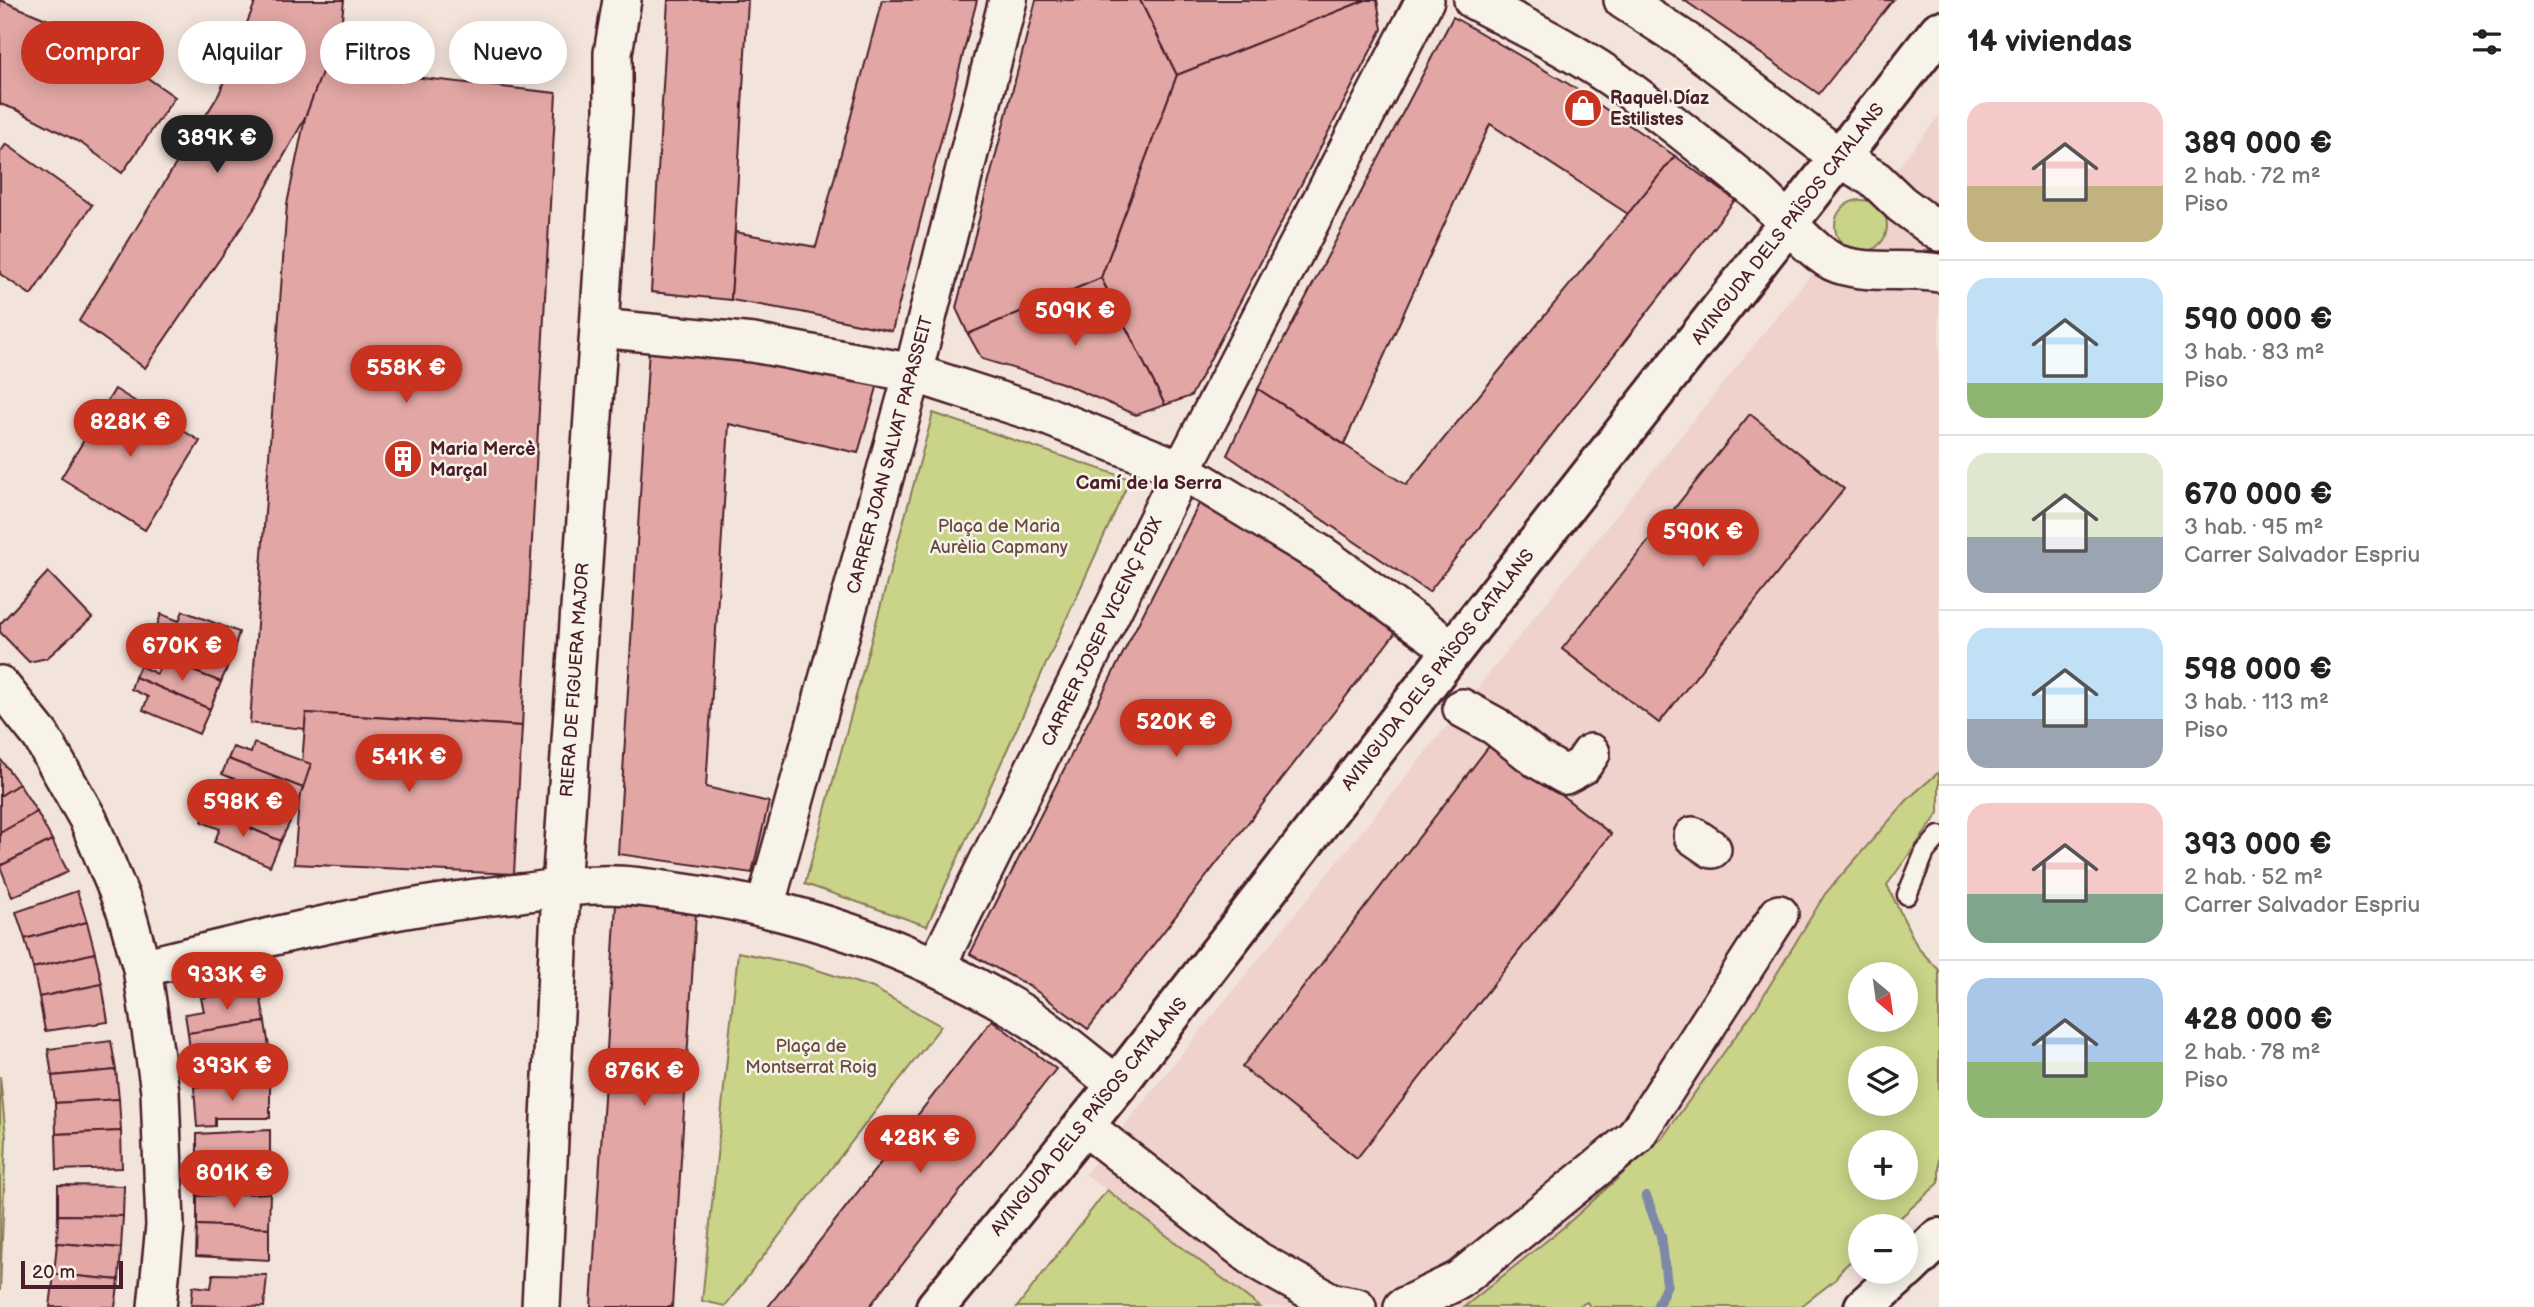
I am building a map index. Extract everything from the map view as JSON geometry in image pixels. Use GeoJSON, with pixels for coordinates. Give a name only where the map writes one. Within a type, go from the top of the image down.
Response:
{"type":"FeatureCollection","features":[{"type":"Feature","properties":{"kind":"main road","name":"AVINGUDA DELS PAÏSOS CATALANS"},"geometry":{"type":"LineString","coordinates":[[936,1307],[1116,1085],[1452,650],[1939,32]]}},
{"type":"Feature","properties":{"kind":"main road"},"geometry":{"type":"LineString","coordinates":[[1918,1258],[1939,1238]]}},
{"type":"Feature","properties":{"kind":"main road"},"geometry":{"type":"LineString","coordinates":[[1864,1307],[1890,1284]]}},
{"type":"Feature","properties":{"kind":"street"},"geometry":{"type":"LineString","coordinates":[[597,0],[613,53]]}},
{"type":"Feature","properties":{"kind":"street"},"geometry":{"type":"LineString","coordinates":[[613,53],[622,0]]}},
{"type":"Feature","properties":{"kind":"street","name":"CARRER JOAN SALVAT PAPASSEIT"},"geometry":{"type":"LineString","coordinates":[[765,907],[913,373],[1008,0]]}},
{"type":"Feature","properties":{"kind":"street","name":"CARRER JOSEP VICENÇ FOIX"},"geometry":{"type":"LineString","coordinates":[[936,967],[1182,470],[1425,0]]}},
{"type":"Feature","properties":{"kind":"street"},"geometry":{"type":"LineString","coordinates":[[1473,0],[1557,45],[1624,86],[1754,188],[1819,251],[1837,264],[1875,270],[1919,269],[1939,273]]}},
{"type":"Feature","properties":{"kind":"street"},"geometry":{"type":"LineString","coordinates":[[1623,0],[1726,71],[1840,158],[1876,180],[1901,204],[1939,232]]}},
{"type":"Feature","properties":{"kind":"street","name":"RIERA DE FIGUERA MAJOR"},"geometry":{"type":"LineString","coordinates":[[541,1307],[561,888],[600,328],[613,112],[613,53]]}},
{"type":"Feature","properties":{"kind":"street"},"geometry":{"type":"LineString","coordinates":[[1875,270],[1898,255],[1906,238],[1906,220],[1901,204]]}},
{"type":"Feature","properties":{"kind":"street"},"geometry":{"type":"LineString","coordinates":[[600,328],[753,343],[913,373],[1048,416],[1182,470],[1322,555],[1452,650]]}},
{"type":"Feature","properties":{"kind":"street"},"geometry":{"type":"LineString","coordinates":[[0,685],[41,736],[88,819],[126,911],[142,968],[160,1091],[165,1226],[157,1307]]}},
{"type":"Feature","properties":{"kind":"street"},"geometry":{"type":"LineString","coordinates":[[1462,708],[1495,726],[1537,759],[1564,775],[1582,766],[1591,753]]}},
{"type":"Feature","properties":{"kind":"street"},"geometry":{"type":"LineString","coordinates":[[142,968],[366,917],[476,897],[599,885],[638,886],[765,907],[855,934],[936,967],[1017,1010],[1116,1085]]}},
{"type":"Feature","properties":{"kind":"street"},"geometry":{"type":"LineString","coordinates":[[1403,1307],[1458,1280],[1635,1137],[1779,914]]}},
{"type":"Feature","properties":{"kind":"street"},"geometry":{"type":"LineString","coordinates":[[1083,1125],[1258,1261],[1331,1302],[1357,1307]]}},
{"type":"Feature","properties":{"kind":"lane"},"geometry":{"type":"LineString","coordinates":[[1907,895],[1925,852],[1939,836]]}},
{"type":"Feature","properties":{"kind":"shaded area"},"geometry":{"type":"Polygon","coordinates":[[[1939,116],[1939,772],[1909,798],[1825,894],[1756,1008],[1662,1138],[1565,1226],[1464,1307],[1260,1307],[1085,1174],[1939,116]]]}},
{"type":"Feature","properties":{"kind":"green space"},"geometry":{"type":"Polygon","coordinates":[[[1861,200],[1871,202],[1879,208],[1885,216],[1885,236],[1879,244],[1871,250],[1861,252],[1851,250],[1843,244],[1837,236],[1835,226],[1837,216],[1843,208],[1851,202],[1861,200]]]}},
{"type":"Feature","properties":{"kind":"green space","name":"Plaça de Maria Aurèlia Capmany"},"geometry":{"type":"Polygon","coordinates":[[[933,413],[1130,479],[927,926],[805,884],[933,413]]]}},
{"type":"Feature","properties":{"kind":"green space"},"geometry":{"type":"Polygon","coordinates":[[[1939,772],[1939,813],[1887,885],[1918,948],[1939,970],[1939,1183],[1904,1214],[1848,1214],[1848,1264],[1835,1280],[1800,1307],[1590,1307],[1587,1302],[1577,1307],[1464,1307],[1565,1226],[1662,1138],[1756,1008],[1825,894],[1909,798],[1939,772]]]}},
{"type":"Feature","properties":{"kind":"green space","name":"Plaça de Montserrat Roig"},"geometry":{"type":"Polygon","coordinates":[[[738,952],[802,965],[873,988],[941,1026],[725,1306],[702,1301],[738,952]]]}},
{"type":"Feature","properties":{"kind":"green space"},"geometry":{"type":"Polygon","coordinates":[[[0,1076],[6,1137],[0,1291],[0,1076]]]}},
{"type":"Feature","properties":{"kind":"green space"},"geometry":{"type":"Polygon","coordinates":[[[1107,1190],[1260,1307],[1017,1307],[1107,1190]]]}},
{"type":"Feature","properties":{"kind":"building"},"geometry":{"type":"Polygon","coordinates":[[[0,0],[51,21],[21,21],[21,84],[156,84],[175,97],[122,173],[81,143],[0,104],[0,0]]]}},
{"type":"Feature","properties":{"kind":"building"},"geometry":{"type":"Polygon","coordinates":[[[256,0],[344,0],[341,21],[320,21],[320,78],[305,118],[256,206],[145,368],[79,321],[223,84],[306,84],[306,21],[248,21],[256,0]]]}},
{"type":"Feature","properties":{"kind":"building"},"geometry":{"type":"Polygon","coordinates":[[[668,0],[748,0],[731,300],[651,292],[668,0]]]}},
{"type":"Feature","properties":{"kind":"building"},"geometry":{"type":"Polygon","coordinates":[[[882,0],[977,0],[892,331],[731,300],[735,232],[816,247],[882,0]]]}},
{"type":"Feature","properties":{"kind":"building"},"geometry":{"type":"Polygon","coordinates":[[[1036,0],[1140,0],[1177,75],[1101,278],[968,334],[956,308],[1036,0]]]}},
{"type":"Feature","properties":{"kind":"building"},"geometry":{"type":"Polygon","coordinates":[[[1140,0],[1366,0],[1177,75],[1140,0]]]}},
{"type":"Feature","properties":{"kind":"building"},"geometry":{"type":"Polygon","coordinates":[[[1366,0],[1377,0],[1382,29],[1191,396],[1165,405],[1101,278],[1177,75],[1366,0]]]}},
{"type":"Feature","properties":{"kind":"building"},"geometry":{"type":"Polygon","coordinates":[[[1684,0],[1893,0],[1819,94],[1684,0]]]}},
{"type":"Feature","properties":{"kind":"building"},"geometry":{"type":"Polygon","coordinates":[[[1453,17],[1567,83],[1675,156],[1628,214],[1490,124],[1344,444],[1258,389],[1453,17]]]}},
{"type":"Feature","properties":{"kind":"building","name":"Maria Mercè Marçal"},"geometry":{"type":"Polygon","coordinates":[[[320,78],[320,84],[435,84],[435,79],[449,81],[449,84],[476,84],[556,93],[522,726],[306,713],[305,729],[250,723],[287,204],[305,118],[320,78]]]}},
{"type":"Feature","properties":{"kind":"building"},"geometry":{"type":"Polygon","coordinates":[[[6,144],[92,205],[31,295],[0,274],[0,153],[6,144]]]}},
{"type":"Feature","properties":{"kind":"building"},"geometry":{"type":"Polygon","coordinates":[[[1675,156],[1735,200],[1429,592],[1227,455],[1258,389],[1406,485],[1675,156]]]}},
{"type":"Feature","properties":{"kind":"building"},"geometry":{"type":"Polygon","coordinates":[[[1101,278],[1165,405],[1136,415],[1062,383],[982,359],[968,334],[1101,278]]]}},
{"type":"Feature","properties":{"kind":"building"},"geometry":{"type":"Polygon","coordinates":[[[649,348],[766,360],[878,384],[858,453],[729,424],[706,787],[769,802],[752,873],[618,854],[649,348]]]}},
{"type":"Feature","properties":{"kind":"building"},"geometry":{"type":"Polygon","coordinates":[[[115,389],[200,441],[145,530],[61,478],[115,389]]]}},
{"type":"Feature","properties":{"kind":"building"},"geometry":{"type":"Polygon","coordinates":[[[1750,414],[1844,489],[1659,723],[1562,649],[1750,414]]]}},
{"type":"Feature","properties":{"kind":"building"},"geometry":{"type":"Polygon","coordinates":[[[1201,500],[1296,559],[1396,632],[1088,1029],[1031,987],[970,954],[1201,500]]]}},
{"type":"Feature","properties":{"kind":"building"},"geometry":{"type":"Polygon","coordinates":[[[48,572],[92,618],[47,658],[29,662],[0,632],[0,624],[48,572]]]}},
{"type":"Feature","properties":{"kind":"building"},"geometry":{"type":"Polygon","coordinates":[[[183,611],[239,632],[232,656],[157,626],[161,614],[179,621],[183,611]]]}},
{"type":"Feature","properties":{"kind":"building"},"geometry":{"type":"Polygon","coordinates":[[[157,626],[232,656],[221,682],[163,659],[168,649],[150,642],[157,626]]]}},
{"type":"Feature","properties":{"kind":"building"},"geometry":{"type":"Polygon","coordinates":[[[163,659],[221,682],[210,709],[135,677],[140,666],[157,674],[163,659]]]}},
{"type":"Feature","properties":{"kind":"building"},"geometry":{"type":"Polygon","coordinates":[[[135,677],[210,709],[199,734],[143,710],[148,697],[131,689],[135,677]]]}},
{"type":"Feature","properties":{"kind":"building"},"geometry":{"type":"Polygon","coordinates":[[[306,713],[522,726],[514,874],[294,864],[306,713]]]}},
{"type":"Feature","properties":{"kind":"building"},"geometry":{"type":"Polygon","coordinates":[[[1493,741],[1611,834],[1357,1158],[1242,1067],[1493,741]]]}},
{"type":"Feature","properties":{"kind":"building"},"geometry":{"type":"Polygon","coordinates":[[[254,743],[311,764],[303,788],[228,759],[233,747],[251,753],[254,743]]]}},
{"type":"Feature","properties":{"kind":"building"},"geometry":{"type":"Polygon","coordinates":[[[228,759],[303,788],[293,815],[235,791],[239,781],[222,774],[228,759]]]}},
{"type":"Feature","properties":{"kind":"building"},"geometry":{"type":"Polygon","coordinates":[[[0,761],[19,784],[0,796],[0,761]]]}},
{"type":"Feature","properties":{"kind":"building"},"geometry":{"type":"Polygon","coordinates":[[[19,784],[37,812],[0,833],[0,796],[19,784]]]}},
{"type":"Feature","properties":{"kind":"building"},"geometry":{"type":"Polygon","coordinates":[[[235,791],[293,815],[281,841],[207,810],[212,798],[229,806],[235,791]]]}},
{"type":"Feature","properties":{"kind":"building"},"geometry":{"type":"Polygon","coordinates":[[[207,810],[281,841],[270,866],[214,842],[220,829],[202,822],[207,810]]]}},
{"type":"Feature","properties":{"kind":"building"},"geometry":{"type":"Polygon","coordinates":[[[37,812],[52,840],[0,866],[0,833],[37,812]]]}},
{"type":"Feature","properties":{"kind":"building"},"geometry":{"type":"Polygon","coordinates":[[[52,840],[68,872],[12,897],[0,866],[52,840]]]}},
{"type":"Feature","properties":{"kind":"building"},"geometry":{"type":"Polygon","coordinates":[[[77,891],[87,922],[25,939],[16,912],[77,891]]]}},
{"type":"Feature","properties":{"kind":"building"},"geometry":{"type":"Polygon","coordinates":[[[616,904],[696,912],[672,1307],[591,1307],[616,904]]]}},
{"type":"Feature","properties":{"kind":"building"},"geometry":{"type":"Polygon","coordinates":[[[87,922],[95,953],[33,968],[25,939],[87,922]]]}},
{"type":"Feature","properties":{"kind":"building"},"geometry":{"type":"Polygon","coordinates":[[[95,953],[102,984],[39,997],[33,968],[95,953]]]}},
{"type":"Feature","properties":{"kind":"building"},"geometry":{"type":"Polygon","coordinates":[[[102,984],[108,1022],[45,1031],[39,997],[102,984]]]}},
{"type":"Feature","properties":{"kind":"building"},"geometry":{"type":"Polygon","coordinates":[[[259,988],[265,1022],[188,1033],[185,1014],[204,1011],[201,998],[259,988]]]}},
{"type":"Feature","properties":{"kind":"building"},"geometry":{"type":"Polygon","coordinates":[[[992,1020],[1056,1069],[869,1307],[768,1307],[992,1020]]]}},
{"type":"Feature","properties":{"kind":"building"},"geometry":{"type":"Polygon","coordinates":[[[265,1022],[269,1047],[191,1059],[188,1033],[265,1022]]]}},
{"type":"Feature","properties":{"kind":"building"},"geometry":{"type":"Polygon","coordinates":[[[111,1041],[116,1070],[52,1076],[48,1049],[111,1041]]]}},
{"type":"Feature","properties":{"kind":"building"},"geometry":{"type":"Polygon","coordinates":[[[269,1047],[270,1083],[194,1087],[191,1059],[269,1047]]]}},
{"type":"Feature","properties":{"kind":"building"},"geometry":{"type":"Polygon","coordinates":[[[116,1070],[119,1099],[55,1103],[52,1076],[116,1070]]]}},
{"type":"Feature","properties":{"kind":"building"},"geometry":{"type":"Polygon","coordinates":[[[270,1083],[270,1118],[215,1118],[215,1126],[197,1127],[194,1087],[270,1083]]]}},
{"type":"Feature","properties":{"kind":"building"},"geometry":{"type":"Polygon","coordinates":[[[119,1099],[121,1131],[56,1134],[55,1103],[119,1099]]]}},
{"type":"Feature","properties":{"kind":"building"},"geometry":{"type":"Polygon","coordinates":[[[270,1130],[270,1167],[197,1169],[197,1134],[270,1130]]]}},
{"type":"Feature","properties":{"kind":"building"},"geometry":{"type":"Polygon","coordinates":[[[121,1131],[122,1168],[57,1170],[56,1134],[121,1131]]]}},
{"type":"Feature","properties":{"kind":"building"},"geometry":{"type":"Polygon","coordinates":[[[270,1167],[270,1193],[197,1196],[197,1169],[270,1167]]]}},
{"type":"Feature","properties":{"kind":"building"},"geometry":{"type":"Polygon","coordinates":[[[58,1185],[124,1186],[123,1216],[58,1215],[58,1185]]]}},
{"type":"Feature","properties":{"kind":"building"},"geometry":{"type":"Polygon","coordinates":[[[270,1193],[269,1228],[197,1225],[197,1196],[270,1193]]]}},
{"type":"Feature","properties":{"kind":"building"},"geometry":{"type":"Polygon","coordinates":[[[58,1215],[123,1216],[121,1248],[57,1243],[58,1215]]]}},
{"type":"Feature","properties":{"kind":"building"},"geometry":{"type":"Polygon","coordinates":[[[197,1225],[269,1228],[269,1260],[196,1256],[197,1225]]]}},
{"type":"Feature","properties":{"kind":"building"},"geometry":{"type":"Polygon","coordinates":[[[57,1243],[121,1248],[119,1280],[54,1274],[57,1243]]]}},
{"type":"Feature","properties":{"kind":"building"},"geometry":{"type":"Polygon","coordinates":[[[54,1274],[119,1280],[115,1307],[50,1307],[54,1274]]]}},
{"type":"Feature","properties":{"kind":"building"},"geometry":{"type":"Polygon","coordinates":[[[213,1274],[267,1275],[264,1307],[191,1305],[193,1286],[211,1288],[213,1274]]]}},
{"type":"Feature","properties":{"kind":"waterway"},"geometry":{"type":"LineString","coordinates":[[1646,1196],[1661,1236],[1667,1284],[1657,1307]]}},
{"type":"Feature","properties":{"kind":"place","name":"Raquel Díaz Estilistes"},"geometry":{"type":"Point","coordinates":[1583,108]}},
{"type":"Feature","properties":{"kind":"place","name":"Maria Mercè Marçal"},"geometry":{"type":"Point","coordinates":[403,459]}},
{"type":"Feature","properties":{"kind":"district","name":"Camí de la Serra"},"geometry":{"type":"Point","coordinates":[1149,483]}}]}
